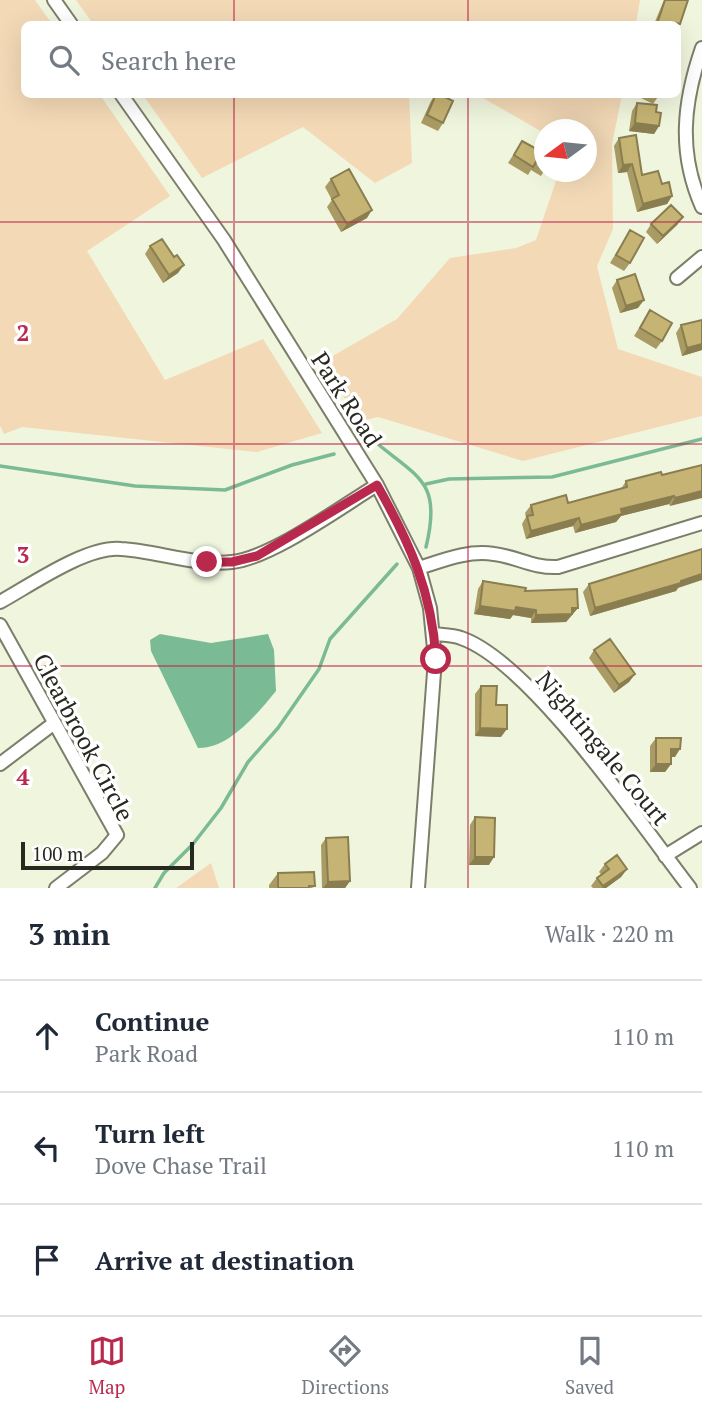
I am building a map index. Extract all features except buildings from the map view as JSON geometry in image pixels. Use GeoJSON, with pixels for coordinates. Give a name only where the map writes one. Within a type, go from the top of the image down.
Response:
{"type":"FeatureCollection","features":[{"type":"Feature","properties":{"kind":"street"},"geometry":{"type":"LineString","coordinates":[[54,0],[69,21]]}},
{"type":"Feature","properties":{"kind":"street"},"geometry":{"type":"LineString","coordinates":[[702,48],[688,97],[684,126],[688,170],[702,207]]}},
{"type":"Feature","properties":{"kind":"street","name":"Park Road"},"geometry":{"type":"LineString","coordinates":[[124,98],[224,240],[377,485],[419,568],[434,634],[436,659],[418,888]]}},
{"type":"Feature","properties":{"kind":"street"},"geometry":{"type":"LineString","coordinates":[[677,278],[702,257]]}},
{"type":"Feature","properties":{"kind":"street"},"geometry":{"type":"LineString","coordinates":[[0,602],[86,555],[104,549],[119,548],[207,562],[232,562],[257,556],[377,485]]}},
{"type":"Feature","properties":{"kind":"street"},"geometry":{"type":"LineString","coordinates":[[419,568],[476,552],[496,554],[537,568],[558,567],[702,523]]}},
{"type":"Feature","properties":{"kind":"street","name":"Clearbrook Circle"},"geometry":{"type":"LineString","coordinates":[[0,625],[117,835],[102,853],[56,888]]}},
{"type":"Feature","properties":{"kind":"street","name":"Nightingale Court"},"geometry":{"type":"LineString","coordinates":[[434,634],[460,638],[481,648],[528,688],[582,748],[690,888]]}},
{"type":"Feature","properties":{"kind":"street"},"geometry":{"type":"LineString","coordinates":[[0,764],[53,724]]}},
{"type":"Feature","properties":{"kind":"street"},"geometry":{"type":"LineString","coordinates":[[665,856],[702,833]]}},
{"type":"Feature","properties":{"kind":"shaded area"},"geometry":{"type":"Polygon","coordinates":[[[0,0],[35,0],[50,21],[21,21],[21,98],[102,98],[170,196],[87,251],[165,380],[263,339],[322,433],[257,452],[22,427],[4,434],[0,426],[0,0]]]}},
{"type":"Feature","properties":{"kind":"shaded area"},"geometry":{"type":"Polygon","coordinates":[[[76,0],[640,0],[636,21],[91,21],[76,0]]]}},
{"type":"Feature","properties":{"kind":"shaded area"},"geometry":{"type":"Polygon","coordinates":[[[145,98],[409,98],[412,163],[375,183],[303,127],[202,178],[145,98]]]}},
{"type":"Feature","properties":{"kind":"shaded area"},"geometry":{"type":"Polygon","coordinates":[[[483,98],[621,98],[612,144],[613,229],[597,266],[618,349],[702,377],[702,416],[523,461],[378,417],[358,422],[324,361],[397,319],[450,258],[516,248],[536,240],[556,182],[597,182],[597,119],[534,119],[534,127],[483,98]]]}},
{"type":"Feature","properties":{"kind":"shaded area"},"geometry":{"type":"Polygon","coordinates":[[[160,634],[211,643],[268,634],[274,650],[276,691],[242,729],[221,743],[198,748],[151,651],[150,640],[160,634]]]}},
{"type":"Feature","properties":{"kind":"shaded area"},"geometry":{"type":"Polygon","coordinates":[[[211,863],[219,888],[176,888],[211,863]]]}},
{"type":"Feature","properties":{"kind":"waterway"},"geometry":{"type":"LineString","coordinates":[[426,484],[449,479],[552,477],[702,439]]}},
{"type":"Feature","properties":{"kind":"waterway"},"geometry":{"type":"LineString","coordinates":[[363,444],[374,441],[423,484],[431,508],[426,547]]}},
{"type":"Feature","properties":{"kind":"waterway"},"geometry":{"type":"LineString","coordinates":[[0,466],[135,486],[225,490],[292,465],[334,454]]}},
{"type":"Feature","properties":{"kind":"waterway"},"geometry":{"type":"LineString","coordinates":[[155,888],[164,873],[193,844],[221,808],[248,762],[278,728],[319,669],[330,639],[397,564]]}},
{"type":"Feature","properties":{"kind":"route"},"geometry":{"type":"LineString","coordinates":[[207,562],[232,562],[257,556],[377,485],[419,568],[430,608],[436,659]]}}]}
